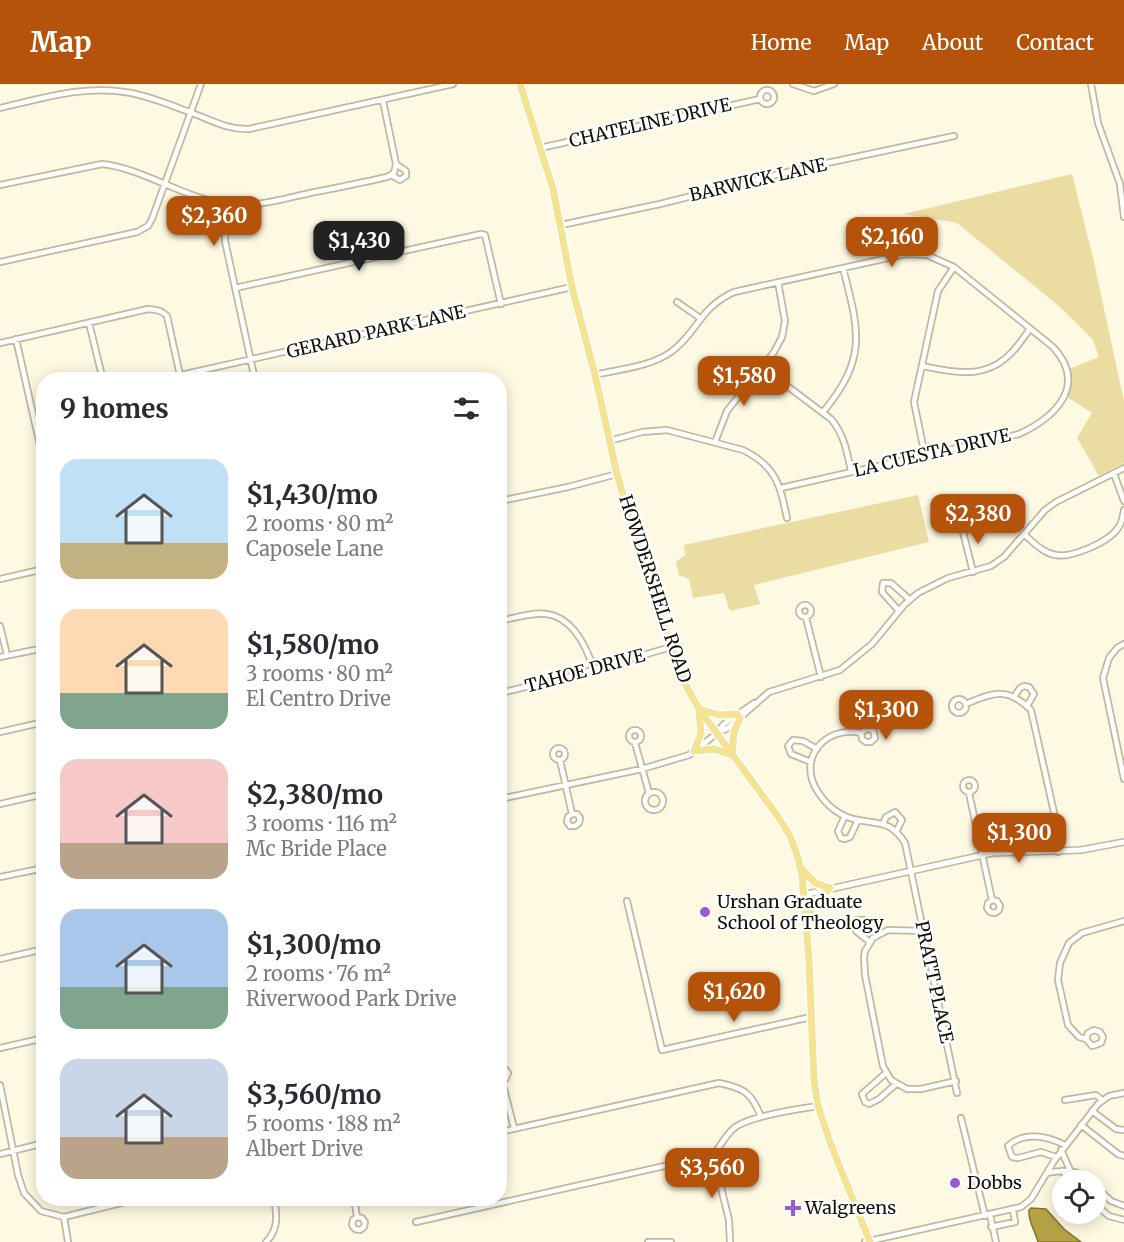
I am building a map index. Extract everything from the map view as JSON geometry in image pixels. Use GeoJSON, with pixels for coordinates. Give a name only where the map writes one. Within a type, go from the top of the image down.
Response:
{"type":"FeatureCollection","features":[{"type":"Feature","properties":{"kind":"main road","name":"HOWDERSHELL ROAD"},"geometry":{"type":"LineString","coordinates":[[520,84],[561,225],[572,287],[617,474],[671,647],[685,684],[699,709],[779,818],[790,836],[800,866],[806,920],[814,1080],[818,1106],[868,1242]]}},
{"type":"Feature","properties":{"kind":"main road"},"geometry":{"type":"LineString","coordinates":[[699,709],[719,715],[739,716],[734,732],[732,755],[714,749],[694,751],[701,733],[699,709]]}},
{"type":"Feature","properties":{"kind":"main road"},"geometry":{"type":"LineString","coordinates":[[800,866],[815,883],[830,888],[817,901],[806,920]]}},
{"type":"Feature","properties":{"kind":"street"},"geometry":{"type":"LineString","coordinates":[[0,262],[143,230],[152,219],[201,84]]}},
{"type":"Feature","properties":{"kind":"street"},"geometry":{"type":"LineString","coordinates":[[0,108],[76,91],[102,89],[132,93],[192,113],[222,126],[249,129],[453,84]]}},
{"type":"Feature","properties":{"kind":"street"},"geometry":{"type":"LineString","coordinates":[[793,84],[814,91],[834,84]]}},
{"type":"Feature","properties":{"kind":"street"},"geometry":{"type":"LineString","coordinates":[[1091,84],[1098,123],[1120,184],[1124,217]]}},
{"type":"Feature","properties":{"kind":"street","name":"CHATELINE DRIVE"},"geometry":{"type":"LineString","coordinates":[[540,148],[760,99]]}},
{"type":"Feature","properties":{"kind":"street"},"geometry":{"type":"LineString","coordinates":[[0,185],[102,164],[117,167],[196,196],[227,204],[263,204],[391,175],[396,169],[396,164],[383,101]]}},
{"type":"Feature","properties":{"kind":"street","name":"BARWICK LANE"},"geometry":{"type":"LineString","coordinates":[[561,225],[660,204],[799,169],[954,136]]}},
{"type":"Feature","properties":{"kind":"street"},"geometry":{"type":"LineString","coordinates":[[391,175],[400,180],[406,176],[406,171],[396,164]]}},
{"type":"Feature","properties":{"kind":"street"},"geometry":{"type":"LineString","coordinates":[[227,204],[225,241],[253,372]]}},
{"type":"Feature","properties":{"kind":"street"},"geometry":{"type":"LineString","coordinates":[[235,288],[481,234],[485,236],[501,304]]}},
{"type":"Feature","properties":{"kind":"street"},"geometry":{"type":"LineString","coordinates":[[595,375],[663,357],[682,342],[715,303],[727,295],[906,254],[927,255],[954,267],[1030,329],[1009,355],[994,366],[966,373],[922,366]]}},
{"type":"Feature","properties":{"kind":"street"},"geometry":{"type":"LineString","coordinates":[[925,456],[914,402],[938,291],[954,267]]}},
{"type":"Feature","properties":{"kind":"street"},"geometry":{"type":"LineString","coordinates":[[823,412],[846,378],[856,345],[856,324],[843,268]]}},
{"type":"Feature","properties":{"kind":"street"},"geometry":{"type":"LineString","coordinates":[[715,442],[727,411],[774,352],[784,329],[784,312],[778,282]]}},
{"type":"Feature","properties":{"kind":"street","name":"GERARD PARK LANE"},"geometry":{"type":"LineString","coordinates":[[201,372],[572,287]]}},
{"type":"Feature","properties":{"kind":"street"},"geometry":{"type":"LineString","coordinates":[[677,302],[700,318]]}},
{"type":"Feature","properties":{"kind":"street"},"geometry":{"type":"LineString","coordinates":[[0,343],[148,309],[162,311],[170,327],[180,372]]}},
{"type":"Feature","properties":{"kind":"street"},"geometry":{"type":"LineString","coordinates":[[89,323],[101,372]]}},
{"type":"Feature","properties":{"kind":"street","name":"LA CUESTA DRIVE"},"geometry":{"type":"LineString","coordinates":[[781,488],[1006,437],[1029,429],[1057,408],[1065,397],[1067,371],[1064,362],[1053,347],[1030,329]]}},
{"type":"Feature","properties":{"kind":"street"},"geometry":{"type":"LineString","coordinates":[[16,339],[36,428]]}},
{"type":"Feature","properties":{"kind":"street"},"geometry":{"type":"LineString","coordinates":[[762,367],[831,419],[841,433],[851,471]]}},
{"type":"Feature","properties":{"kind":"street"},"geometry":{"type":"LineString","coordinates":[[609,441],[642,432],[667,430],[754,455],[774,473],[781,488],[788,518]]}},
{"type":"Feature","properties":{"kind":"street"},"geometry":{"type":"LineString","coordinates":[[507,798],[642,769],[670,762],[694,751],[716,734],[724,724],[778,688],[840,670],[880,635],[910,600],[937,583],[973,572],[998,561],[1025,535],[1037,518],[1056,502],[1124,468]]}},
{"type":"Feature","properties":{"kind":"street"},"geometry":{"type":"LineString","coordinates":[[507,500],[617,474]]}},
{"type":"Feature","properties":{"kind":"street"},"geometry":{"type":"LineString","coordinates":[[1114,474],[1124,501]]}},
{"type":"Feature","properties":{"kind":"street"},"geometry":{"type":"LineString","coordinates":[[1025,535],[1046,552],[1068,556],[1112,535],[1118,529],[1124,510]]}},
{"type":"Feature","properties":{"kind":"street"},"geometry":{"type":"LineString","coordinates":[[961,524],[973,572]]}},
{"type":"Feature","properties":{"kind":"street"},"geometry":{"type":"LineString","coordinates":[[0,579],[36,571]]}},
{"type":"Feature","properties":{"kind":"street"},"geometry":{"type":"LineString","coordinates":[[899,611],[882,592],[883,583],[888,582],[894,585],[910,600]]}},
{"type":"Feature","properties":{"kind":"street"},"geometry":{"type":"LineString","coordinates":[[507,620],[537,614],[557,617],[568,624],[578,635],[594,670]]}},
{"type":"Feature","properties":{"kind":"street"},"geometry":{"type":"LineString","coordinates":[[806,618],[821,677]]}},
{"type":"Feature","properties":{"kind":"street"},"geometry":{"type":"LineString","coordinates":[[0,626],[7,655]]}},
{"type":"Feature","properties":{"kind":"street"},"geometry":{"type":"LineString","coordinates":[[1124,644],[1117,648],[1109,658],[1103,678],[1124,779]]}},
{"type":"Feature","properties":{"kind":"street","name":"TAHOE DRIVE"},"geometry":{"type":"LineString","coordinates":[[507,691],[594,670],[671,647]]}},
{"type":"Feature","properties":{"kind":"street"},"geometry":{"type":"LineString","coordinates":[[0,657],[36,650]]}},
{"type":"Feature","properties":{"kind":"street"},"geometry":{"type":"LineString","coordinates":[[1014,697],[1020,688],[1029,687],[1034,694],[1027,706]]}},
{"type":"Feature","properties":{"kind":"street"},"geometry":{"type":"LineString","coordinates":[[966,704],[990,694],[1007,694],[1031,710],[1057,826],[1058,852]]}},
{"type":"Feature","properties":{"kind":"street"},"geometry":{"type":"LineString","coordinates":[[0,732],[36,724]]}},
{"type":"Feature","properties":{"kind":"street"},"geometry":{"type":"LineString","coordinates":[[861,734],[846,731],[834,734],[823,741],[811,762],[816,789],[830,806],[844,816],[883,824],[896,832]]}},
{"type":"Feature","properties":{"kind":"street"},"geometry":{"type":"LineString","coordinates":[[811,762],[791,754],[788,746],[793,740],[797,740],[817,749]]}},
{"type":"Feature","properties":{"kind":"street"},"geometry":{"type":"LineString","coordinates":[[635,743],[649,793]]}},
{"type":"Feature","properties":{"kind":"street"},"geometry":{"type":"LineString","coordinates":[[560,760],[572,814]]}},
{"type":"Feature","properties":{"kind":"street"},"geometry":{"type":"LineString","coordinates":[[657,792],[662,797],[663,804],[658,809],[651,810],[645,805],[645,798],[649,793],[657,792]]}},
{"type":"Feature","properties":{"kind":"street"},"geometry":{"type":"LineString","coordinates":[[969,793],[992,900]]}},
{"type":"Feature","properties":{"kind":"street"},"geometry":{"type":"LineString","coordinates":[[0,804],[36,796]]}},
{"type":"Feature","properties":{"kind":"street","name":"PRATT PLACE"},"geometry":{"type":"LineString","coordinates":[[883,824],[886,817],[895,812],[902,820],[896,832],[905,843],[957,1093]]}},
{"type":"Feature","properties":{"kind":"street"},"geometry":{"type":"LineString","coordinates":[[844,816],[838,831],[841,838],[850,837],[858,820]]}},
{"type":"Feature","properties":{"kind":"street"},"geometry":{"type":"LineString","coordinates":[[804,895],[999,852],[1058,852],[1124,842]]}},
{"type":"Feature","properties":{"kind":"street"},"geometry":{"type":"LineString","coordinates":[[0,877],[36,870]]}},
{"type":"Feature","properties":{"kind":"street"},"geometry":{"type":"LineString","coordinates":[[627,901],[662,1050],[811,1017]]}},
{"type":"Feature","properties":{"kind":"street"},"geometry":{"type":"LineString","coordinates":[[870,942],[856,931],[854,923],[857,920],[865,920],[879,934]]}},
{"type":"Feature","properties":{"kind":"street"},"geometry":{"type":"LineString","coordinates":[[1086,1039],[1078,1037],[1073,1032],[1066,1018],[1058,980],[1062,956],[1069,943],[1082,933],[1124,921]]}},
{"type":"Feature","properties":{"kind":"street"},"geometry":{"type":"LineString","coordinates":[[923,931],[898,929],[879,934],[870,942],[864,957],[865,975],[886,1073],[896,1084],[913,1089],[956,1081]]}},
{"type":"Feature","properties":{"kind":"street"},"geometry":{"type":"LineString","coordinates":[[0,959],[36,951]]}},
{"type":"Feature","properties":{"kind":"street"},"geometry":{"type":"LineString","coordinates":[[0,1048],[36,1040]]}},
{"type":"Feature","properties":{"kind":"street"},"geometry":{"type":"LineString","coordinates":[[886,1073],[862,1094],[865,1102],[869,1104],[874,1102],[896,1084]]}},
{"type":"Feature","properties":{"kind":"street"},"geometry":{"type":"LineString","coordinates":[[507,1130],[719,1083],[741,1088],[750,1095],[761,1118]]}},
{"type":"Feature","properties":{"kind":"street"},"geometry":{"type":"LineString","coordinates":[[0,1085],[24,1193],[32,1203],[41,1211],[64,1217],[109,1206]]}},
{"type":"Feature","properties":{"kind":"street"},"geometry":{"type":"LineString","coordinates":[[868,1242],[1013,1210],[1031,1199],[1056,1157],[1102,1100],[1124,1093]]}},
{"type":"Feature","properties":{"kind":"street"},"geometry":{"type":"LineString","coordinates":[[1065,1100],[1096,1095],[1102,1100]]}},
{"type":"Feature","properties":{"kind":"street"},"geometry":{"type":"LineString","coordinates":[[507,1102],[514,1128]]}},
{"type":"Feature","properties":{"kind":"street"},"geometry":{"type":"LineString","coordinates":[[507,1201],[713,1155],[733,1129],[740,1124],[818,1106]]}},
{"type":"Feature","properties":{"kind":"street"},"geometry":{"type":"LineString","coordinates":[[1092,1111],[1116,1129],[1124,1130]]}},
{"type":"Feature","properties":{"kind":"street"},"geometry":{"type":"LineString","coordinates":[[961,1118],[996,1242]]}},
{"type":"Feature","properties":{"kind":"street"},"geometry":{"type":"LineString","coordinates":[[1081,1125],[1118,1154],[1124,1156]]}},
{"type":"Feature","properties":{"kind":"street"},"geometry":{"type":"LineString","coordinates":[[1056,1157],[1041,1152],[1018,1158],[1012,1157],[1008,1146],[1023,1138],[1040,1136],[1055,1140],[1063,1148],[1070,1170]]}},
{"type":"Feature","properties":{"kind":"street"},"geometry":{"type":"LineString","coordinates":[[0,1154],[36,1145]]}},
{"type":"Feature","properties":{"kind":"street"},"geometry":{"type":"LineString","coordinates":[[713,1155],[729,1220],[730,1242]]}},
{"type":"Feature","properties":{"kind":"street"},"geometry":{"type":"LineString","coordinates":[[1047,1173],[1052,1172]]}},
{"type":"Feature","properties":{"kind":"street"},"geometry":{"type":"LineString","coordinates":[[1106,1196],[1124,1206]]}},
{"type":"Feature","properties":{"kind":"street"},"geometry":{"type":"LineString","coordinates":[[1106,1208],[1111,1201]]}},
{"type":"Feature","properties":{"kind":"street"},"geometry":{"type":"LineString","coordinates":[[266,1242],[276,1226],[276,1206]]}},
{"type":"Feature","properties":{"kind":"street"},"geometry":{"type":"LineString","coordinates":[[355,1206],[357,1217]]}},
{"type":"Feature","properties":{"kind":"street"},"geometry":{"type":"LineString","coordinates":[[416,1222],[487,1206]]}},
{"type":"Feature","properties":{"kind":"street"},"geometry":{"type":"LineString","coordinates":[[991,1227],[1015,1222],[1013,1210]]}},
{"type":"Feature","properties":{"kind":"street"},"geometry":{"type":"LineString","coordinates":[[1106,1213],[1124,1220]]}},
{"type":"Feature","properties":{"kind":"street"},"geometry":{"type":"LineString","coordinates":[[64,1217],[68,1242]]}},
{"type":"Feature","properties":{"kind":"street"},"geometry":{"type":"LineString","coordinates":[[648,1242],[671,1242]]}},
{"type":"Feature","properties":{"kind":"shaded area"},"geometry":{"type":"Polygon","coordinates":[[[1072,174],[1124,401],[1124,463],[1099,476],[1077,438],[1092,413],[1067,397],[1071,382],[1069,369],[1099,357],[1093,340],[1060,307],[957,223],[904,214],[1072,174]]]}},
{"type":"Feature","properties":{"kind":"shaded area"},"geometry":{"type":"Polygon","coordinates":[[[918,495],[929,542],[754,585],[760,604],[730,611],[724,593],[693,598],[689,579],[679,575],[676,562],[685,555],[684,545],[918,495]]]}},
{"type":"Feature","properties":{"kind":"shaded area"},"geometry":{"type":"Polygon","coordinates":[[[1031,1208],[1046,1209],[1052,1216],[1052,1224],[1060,1224],[1081,1242],[1038,1242],[1029,1210],[1031,1208]]]}},
{"type":"Feature","properties":{"kind":"place","name":"Urshan Graduate School of Theology"},"geometry":{"type":"Point","coordinates":[705,912]}},
{"type":"Feature","properties":{"kind":"place","name":"Dobbs"},"geometry":{"type":"Point","coordinates":[955,1183]}},
{"type":"Feature","properties":{"kind":"place","name":"Walgreens"},"geometry":{"type":"Point","coordinates":[793,1208]}}]}
